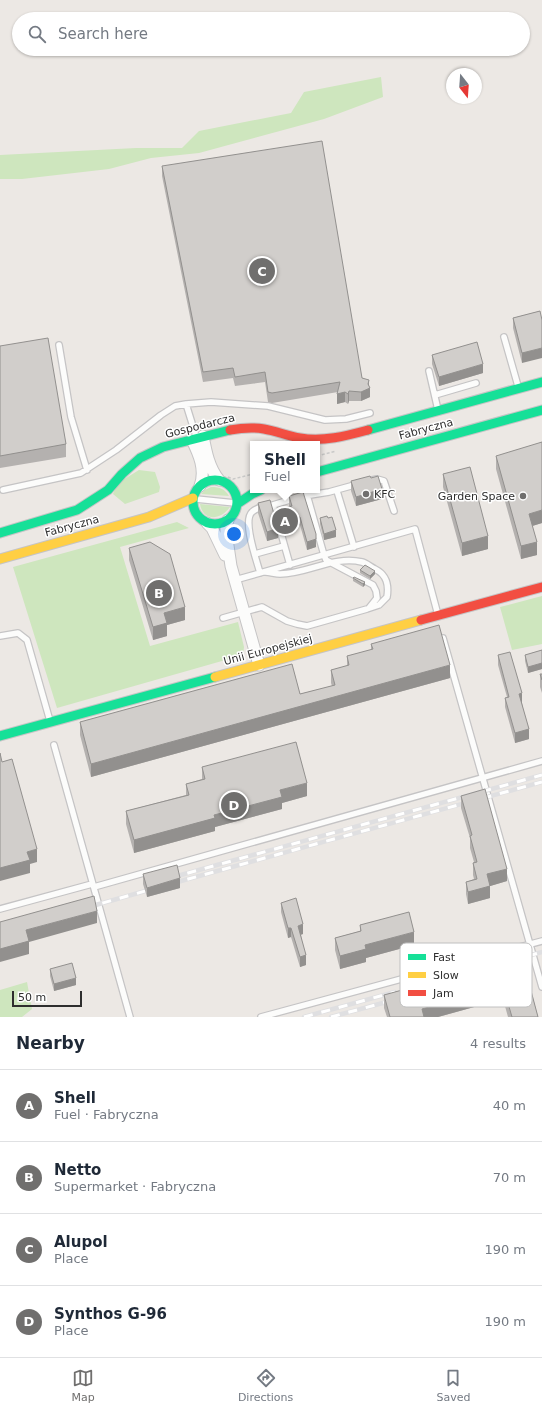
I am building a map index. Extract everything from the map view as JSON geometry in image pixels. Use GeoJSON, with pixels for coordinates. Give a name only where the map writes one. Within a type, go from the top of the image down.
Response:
{"type":"FeatureCollection","features":[{"type":"Feature","properties":{"kind":"street","name":"Gospodarcza"},"geometry":{"type":"LineString","coordinates":[[0,533],[77,510],[92,502],[108,490],[122,474],[140,458],[163,447],[241,428],[264,429],[301,438],[332,438],[356,433],[542,382]]}},
{"type":"Feature","properties":{"kind":"street","name":"Fabryczna"},"geometry":{"type":"LineString","coordinates":[[320,471],[542,410]]}},
{"type":"Feature","properties":{"kind":"street"},"geometry":{"type":"LineString","coordinates":[[197,438],[206,451],[212,469],[219,480]]}},
{"type":"Feature","properties":{"kind":"street"},"geometry":{"type":"LineString","coordinates":[[197,438],[196,448],[203,472],[200,486]]}},
{"type":"Feature","properties":{"kind":"street"},"geometry":{"type":"LineString","coordinates":[[231,566],[216,534],[207,523],[199,517],[189,513],[193,505],[195,492],[200,486],[209,481],[219,480],[239,488],[250,486]]}},
{"type":"Feature","properties":{"kind":"street"},"geometry":{"type":"LineString","coordinates":[[231,486],[236,495],[237,504],[234,513],[228,520],[226,527],[231,566],[259,665]]}},
{"type":"Feature","properties":{"kind":"street"},"geometry":{"type":"LineString","coordinates":[[237,504],[254,493]]}},
{"type":"Feature","properties":{"kind":"street","name":"Fabryczna"},"geometry":{"type":"LineString","coordinates":[[0,558],[149,517],[193,498]]}},
{"type":"Feature","properties":{"kind":"street","name":"Fabryczna"},"geometry":{"type":"LineString","coordinates":[[149,517],[189,513]]}},
{"type":"Feature","properties":{"kind":"street"},"geometry":{"type":"LineString","coordinates":[[207,523],[218,524],[228,520]]}},
{"type":"Feature","properties":{"kind":"street","name":"Unii Europejskiej"},"geometry":{"type":"LineString","coordinates":[[0,736],[542,587]]}},
{"type":"Feature","properties":{"kind":"lane"},"geometry":{"type":"LineString","coordinates":[[504,337],[519,389]]}},
{"type":"Feature","properties":{"kind":"lane"},"geometry":{"type":"LineString","coordinates":[[59,345],[71,417],[87,470]]}},
{"type":"Feature","properties":{"kind":"lane"},"geometry":{"type":"LineString","coordinates":[[429,371],[438,410]]}},
{"type":"Feature","properties":{"kind":"lane"},"geometry":{"type":"LineString","coordinates":[[435,395],[476,383]]}},
{"type":"Feature","properties":{"kind":"lane"},"geometry":{"type":"LineString","coordinates":[[3,490],[81,474],[175,406],[211,402],[268,406],[325,420],[346,419],[370,413]]}},
{"type":"Feature","properties":{"kind":"lane"},"geometry":{"type":"LineString","coordinates":[[186,404],[197,438]]}},
{"type":"Feature","properties":{"kind":"lane"},"geometry":{"type":"LineString","coordinates":[[262,572],[255,554],[248,528],[249,516],[251,512],[256,509],[307,495],[337,491],[381,479],[386,485],[394,511]]}},
{"type":"Feature","properties":{"kind":"lane"},"geometry":{"type":"LineString","coordinates":[[337,491],[354,547]]}},
{"type":"Feature","properties":{"kind":"lane"},"geometry":{"type":"LineString","coordinates":[[307,495],[326,560],[373,585],[377,598],[367,609]]}},
{"type":"Feature","properties":{"kind":"lane"},"geometry":{"type":"LineString","coordinates":[[193,498],[237,504]]}},
{"type":"Feature","properties":{"kind":"lane"},"geometry":{"type":"LineString","coordinates":[[273,504],[290,565]]}},
{"type":"Feature","properties":{"kind":"lane"},"geometry":{"type":"LineString","coordinates":[[235,580],[415,529],[438,616]]}},
{"type":"Feature","properties":{"kind":"lane"},"geometry":{"type":"LineString","coordinates":[[255,554],[284,546]]}},
{"type":"Feature","properties":{"kind":"lane"},"geometry":{"type":"LineString","coordinates":[[222,618],[262,607],[287,621],[308,626],[379,605],[387,597],[388,583],[385,576],[380,571],[363,562],[345,560],[279,574],[262,572]]}},
{"type":"Feature","properties":{"kind":"lane"},"geometry":{"type":"LineString","coordinates":[[0,636],[18,633],[27,640],[50,722]]}},
{"type":"Feature","properties":{"kind":"lane"},"geometry":{"type":"LineString","coordinates":[[443,638],[530,943]]}},
{"type":"Feature","properties":{"kind":"lane"},"geometry":{"type":"LineString","coordinates":[[54,745],[130,1017]]}},
{"type":"Feature","properties":{"kind":"lane"},"geometry":{"type":"LineString","coordinates":[[0,909],[93,885],[542,761]]}},
{"type":"Feature","properties":{"kind":"lane"},"geometry":{"type":"LineString","coordinates":[[532,944],[542,941]]}},
{"type":"Feature","properties":{"kind":"lane"},"geometry":{"type":"LineString","coordinates":[[532,951],[542,987]]}},
{"type":"Feature","properties":{"kind":"lane"},"geometry":{"type":"LineString","coordinates":[[261,1017],[400,979]]}},
{"type":"Feature","properties":{"kind":"path"},"geometry":{"type":"LineString","coordinates":[[212,469],[214,468],[225,476],[233,479],[250,475]]}},
{"type":"Feature","properties":{"kind":"green space"},"geometry":{"type":"Polygon","coordinates":[[[381,77],[383,97],[324,119],[199,153],[151,158],[109,169],[22,179],[0,179],[0,155],[136,148],[182,148],[199,131],[291,113],[304,92],[381,77]]]}},
{"type":"Feature","properties":{"kind":"green space"},"geometry":{"type":"Polygon","coordinates":[[[139,470],[155,472],[160,487],[159,492],[125,504],[113,494],[118,483],[139,470]]]}},
{"type":"Feature","properties":{"kind":"green space"},"geometry":{"type":"Polygon","coordinates":[[[211,487],[222,489],[229,496],[201,494],[211,487]]]}},
{"type":"Feature","properties":{"kind":"green space"},"geometry":{"type":"Polygon","coordinates":[[[200,504],[230,507],[222,515],[213,517],[205,514],[200,504]]]}},
{"type":"Feature","properties":{"kind":"green space"},"geometry":{"type":"Polygon","coordinates":[[[177,522],[189,528],[120,547],[150,646],[238,622],[244,647],[243,655],[57,708],[13,567],[177,522]]]}},
{"type":"Feature","properties":{"kind":"green space"},"geometry":{"type":"Polygon","coordinates":[[[542,596],[542,644],[512,650],[500,607],[542,596]]]}},
{"type":"Feature","properties":{"kind":"green space"},"geometry":{"type":"Polygon","coordinates":[[[27,982],[32,1009],[22,1017],[0,1017],[0,990],[27,982]]]}},
{"type":"Feature","properties":{"kind":"building"},"geometry":{"type":"Polygon","coordinates":[[[322,141],[362,378],[369,380],[368,384],[370,388],[361,392],[349,391],[348,394],[345,392],[337,394],[340,382],[272,393],[268,392],[265,372],[235,377],[233,368],[203,372],[162,166],[322,141]]]}},
{"type":"Feature","properties":{"kind":"building"},"geometry":{"type":"Polygon","coordinates":[[[540,311],[542,320],[542,348],[522,353],[513,318],[540,311]]]}},
{"type":"Feature","properties":{"kind":"building"},"geometry":{"type":"Polygon","coordinates":[[[48,338],[66,444],[0,456],[0,346],[48,338]]]}},
{"type":"Feature","properties":{"kind":"building"},"geometry":{"type":"Polygon","coordinates":[[[477,342],[483,364],[439,377],[432,355],[477,342]]]}},
{"type":"Feature","properties":{"kind":"building","name":"Garden Space"},"geometry":{"type":"Polygon","coordinates":[[[542,442],[542,510],[529,514],[537,542],[521,546],[496,456],[542,442]]]}},
{"type":"Feature","properties":{"kind":"building"},"geometry":{"type":"Polygon","coordinates":[[[470,467],[488,536],[462,543],[443,474],[470,467]]]}},
{"type":"Feature","properties":{"kind":"building"},"geometry":{"type":"Polygon","coordinates":[[[370,476],[371,478],[378,476],[382,489],[356,497],[351,481],[370,476]]]}},
{"type":"Feature","properties":{"kind":"building"},"geometry":{"type":"Polygon","coordinates":[[[303,493],[316,534],[316,539],[307,542],[300,517],[284,521],[281,509],[292,506],[289,496],[303,493]]]}},
{"type":"Feature","properties":{"kind":"building"},"geometry":{"type":"Polygon","coordinates":[[[270,500],[278,528],[267,532],[258,503],[270,500]]]}},
{"type":"Feature","properties":{"kind":"building"},"geometry":{"type":"Polygon","coordinates":[[[327,516],[328,518],[332,517],[336,530],[324,534],[320,518],[327,516]]]}},
{"type":"Feature","properties":{"kind":"building"},"geometry":{"type":"Polygon","coordinates":[[[150,542],[170,554],[185,607],[164,613],[167,623],[153,627],[129,548],[150,542]]]}},
{"type":"Feature","properties":{"kind":"building"},"geometry":{"type":"Polygon","coordinates":[[[365,565],[375,571],[370,576],[360,570],[365,565]]]}},
{"type":"Feature","properties":{"kind":"building"},"geometry":{"type":"Polygon","coordinates":[[[354,577],[365,582],[363,584],[353,578],[354,577]]]}},
{"type":"Feature","properties":{"kind":"building"},"geometry":{"type":"Polygon","coordinates":[[[439,625],[450,665],[91,764],[80,722],[292,664],[300,694],[335,685],[331,670],[349,665],[347,656],[373,649],[371,644],[439,625]]]}},
{"type":"Feature","properties":{"kind":"building"},"geometry":{"type":"Polygon","coordinates":[[[542,650],[542,663],[528,667],[525,655],[542,650]]]}},
{"type":"Feature","properties":{"kind":"building"},"geometry":{"type":"Polygon","coordinates":[[[510,652],[522,693],[519,694],[529,729],[515,733],[505,698],[509,697],[498,655],[510,652]]]}},
{"type":"Feature","properties":{"kind":"building"},"geometry":{"type":"Polygon","coordinates":[[[296,742],[307,783],[280,790],[282,797],[214,815],[215,818],[134,840],[126,811],[189,795],[186,784],[205,779],[202,767],[296,742]]]}},
{"type":"Feature","properties":{"kind":"building"},"geometry":{"type":"Polygon","coordinates":[[[0,753],[2,762],[12,759],[37,849],[27,852],[30,860],[0,868],[0,753]]]}},
{"type":"Feature","properties":{"kind":"building"},"geometry":{"type":"Polygon","coordinates":[[[485,789],[507,869],[487,874],[490,886],[468,892],[466,882],[477,879],[473,863],[477,862],[470,836],[472,835],[461,796],[485,789]]]}},
{"type":"Feature","properties":{"kind":"building"},"geometry":{"type":"Polygon","coordinates":[[[177,865],[180,878],[147,888],[143,874],[177,865]]]}},
{"type":"Feature","properties":{"kind":"building"},"geometry":{"type":"Polygon","coordinates":[[[94,896],[97,911],[26,930],[29,941],[0,949],[0,922],[94,896]]]}},
{"type":"Feature","properties":{"kind":"building"},"geometry":{"type":"Polygon","coordinates":[[[296,898],[303,924],[298,926],[306,955],[300,957],[291,928],[288,928],[281,903],[296,898]]]}},
{"type":"Feature","properties":{"kind":"building"},"geometry":{"type":"Polygon","coordinates":[[[409,912],[414,932],[365,945],[366,949],[340,956],[335,938],[361,931],[360,925],[409,912]]]}},
{"type":"Feature","properties":{"kind":"building"},"geometry":{"type":"Polygon","coordinates":[[[72,963],[76,978],[54,984],[50,969],[72,963]]]}},
{"type":"Feature","properties":{"kind":"building"},"geometry":{"type":"Polygon","coordinates":[[[400,991],[400,1007],[429,1007],[422,1009],[424,1017],[390,1017],[384,995],[400,991]]]}},
{"type":"Feature","properties":{"kind":"building"},"geometry":{"type":"Polygon","coordinates":[[[532,994],[538,1017],[512,1017],[509,1007],[532,1007],[532,994]]]}},
{"type":"Feature","properties":{"kind":"railway"},"geometry":{"type":"LineString","coordinates":[[170,878],[542,775]]}},
{"type":"Feature","properties":{"kind":"railway"},"geometry":{"type":"LineString","coordinates":[[170,884],[542,782]]}},
{"type":"Feature","properties":{"kind":"railway"},"geometry":{"type":"LineString","coordinates":[[85,908],[156,888]]}},
{"type":"Feature","properties":{"kind":"railway"},"geometry":{"type":"LineString","coordinates":[[532,955],[542,952]]}},
{"type":"Feature","properties":{"kind":"railway"},"geometry":{"type":"LineString","coordinates":[[304,1017],[395,992]]}},
{"type":"Feature","properties":{"kind":"railway"},"geometry":{"type":"LineString","coordinates":[[331,1017],[394,1000]]}},
{"type":"Feature","properties":{"kind":"traffic: fast"},"geometry":{"type":"LineString","coordinates":[[368,430],[542,382]]}},
{"type":"Feature","properties":{"kind":"traffic: fast"},"geometry":{"type":"LineString","coordinates":[[320,471],[542,410]]}},
{"type":"Feature","properties":{"kind":"traffic: fast"},"geometry":{"type":"LineString","coordinates":[[0,533],[77,510],[108,490],[122,474],[140,458],[163,447],[230,430]]}},
{"type":"Feature","properties":{"kind":"traffic: fast"},"geometry":{"type":"LineString","coordinates":[[211,480],[219,480],[231,486],[237,498],[237,502],[237,506],[231,518],[219,524],[211,524],[199,518],[193,506],[193,498],[199,486],[211,480]]}},
{"type":"Feature","properties":{"kind":"traffic: fast"},"geometry":{"type":"LineString","coordinates":[[237,504],[254,493]]}},
{"type":"Feature","properties":{"kind":"traffic: fast"},"geometry":{"type":"LineString","coordinates":[[0,736],[215,677]]}},
{"type":"Feature","properties":{"kind":"traffic: slow"},"geometry":{"type":"LineString","coordinates":[[0,559],[149,517],[193,498]]}},
{"type":"Feature","properties":{"kind":"traffic: slow"},"geometry":{"type":"LineString","coordinates":[[215,677],[421,620]]}},
{"type":"Feature","properties":{"kind":"traffic: jam"},"geometry":{"type":"LineString","coordinates":[[230,430],[260,428],[309,439],[326,439],[368,430]]}},
{"type":"Feature","properties":{"kind":"traffic: jam"},"geometry":{"type":"LineString","coordinates":[[421,620],[542,587]]}},
{"type":"Feature","properties":{"kind":"place","name":"Alupol"},"geometry":{"type":"Point","coordinates":[262,271]}},
{"type":"Feature","properties":{"kind":"place","name":"KFC"},"geometry":{"type":"Point","coordinates":[366,494]}},
{"type":"Feature","properties":{"kind":"place","name":"Garden Space"},"geometry":{"type":"Point","coordinates":[523,496]}},
{"type":"Feature","properties":{"kind":"place","name":"Shell"},"geometry":{"type":"Point","coordinates":[285,521]}},
{"type":"Feature","properties":{"kind":"place","name":"Netto"},"geometry":{"type":"Point","coordinates":[159,593]}},
{"type":"Feature","properties":{"kind":"place","name":"Synthos G-96"},"geometry":{"type":"Point","coordinates":[234,805]}}]}
